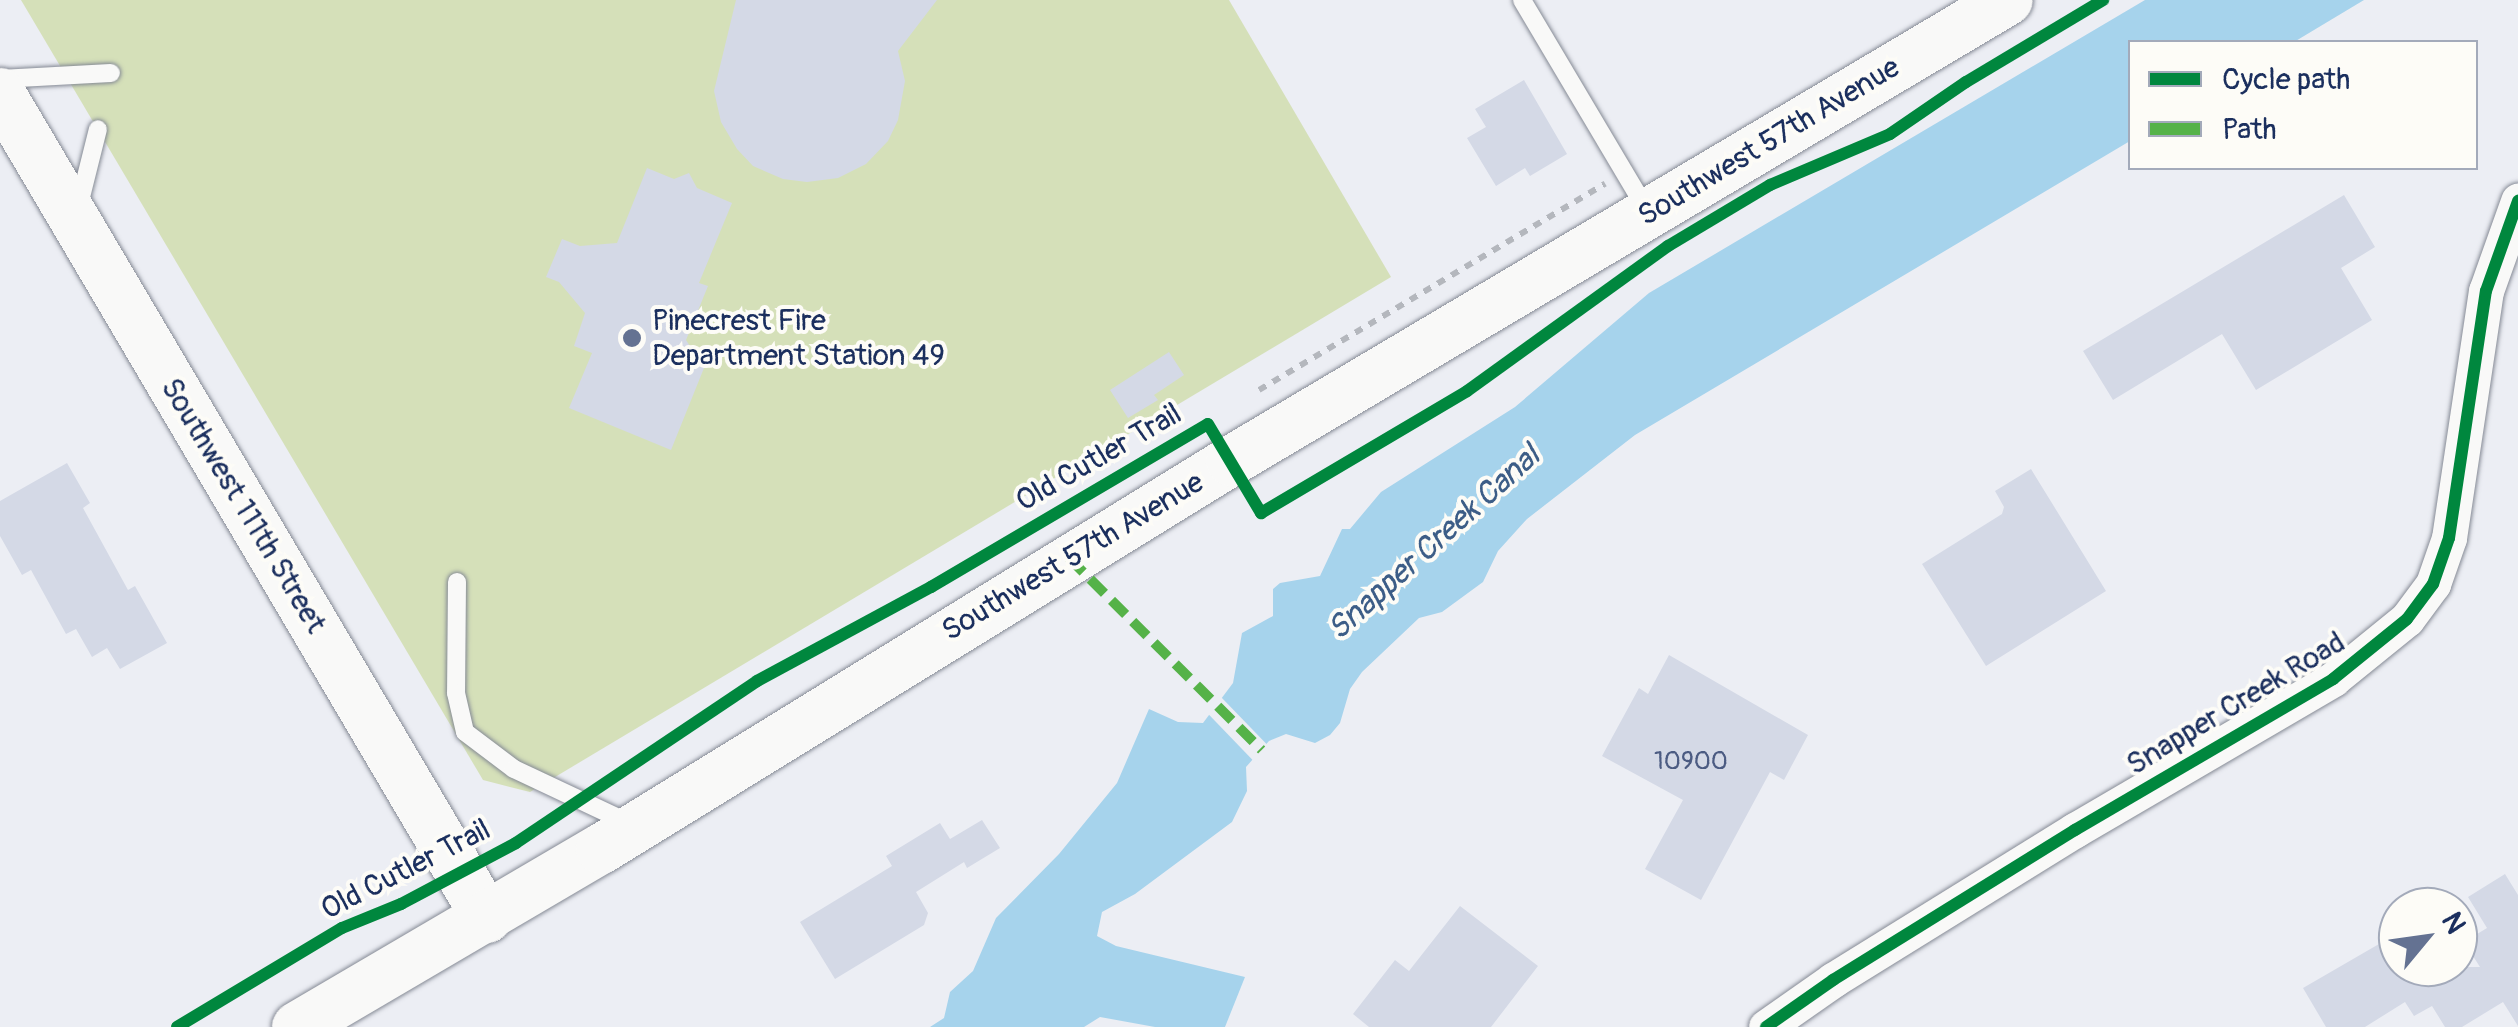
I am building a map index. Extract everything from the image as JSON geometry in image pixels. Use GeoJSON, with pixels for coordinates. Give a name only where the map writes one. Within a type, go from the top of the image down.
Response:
{"type":"FeatureCollection","features":[{"type":"Feature","properties":{"kind":"main road","name":"Southwest 57th Avenue"},"geometry":{"type":"LineString","coordinates":[[296,1027],[487,918],[1085,548],[2008,0]]}},
{"type":"Feature","properties":{"kind":"main road","name":"Southwest 111th Street"},"geometry":{"type":"LineString","coordinates":[[0,93],[487,918]]}},
{"type":"Feature","properties":{"kind":"street","name":"Snapper Creek Road"},"geometry":{"type":"LineString","coordinates":[[1766,1027],[1833,980],[2076,830],[2333,679],[2407,619],[2433,584],[2449,538],[2482,310],[2518,201]]}},
{"type":"Feature","properties":{"kind":"lane"},"geometry":{"type":"LineString","coordinates":[[1522,0],[1648,213]]}},
{"type":"Feature","properties":{"kind":"lane"},"geometry":{"type":"LineString","coordinates":[[0,79],[111,74]]}},
{"type":"Feature","properties":{"kind":"lane"},"geometry":{"type":"LineString","coordinates":[[75,220],[98,129]]}},
{"type":"Feature","properties":{"kind":"lane"},"geometry":{"type":"LineString","coordinates":[[457,582],[456,693],[465,732],[514,768],[636,827]]}},
{"type":"Feature","properties":{"kind":"path"},"geometry":{"type":"LineString","coordinates":[[1254,394],[1611,180]]}},
{"type":"Feature","properties":{"kind":"green space"},"geometry":{"type":"Polygon","coordinates":[[[21,0],[1229,0],[1391,277],[530,792],[483,780],[21,0]]]}},
{"type":"Feature","properties":{"kind":"water","name":"Snapper Creek Canal"},"geometry":{"type":"Polygon","coordinates":[[[2145,0],[2364,0],[2297,40],[2128,40],[2128,142],[1635,435],[1527,519],[1498,551],[1483,582],[1442,612],[1419,618],[1362,672],[1350,689],[1340,723],[1330,735],[1315,743],[1286,734],[1269,741],[1246,767],[1247,791],[1232,822],[1135,894],[1102,912],[1097,936],[1116,946],[1245,977],[1225,1027],[1155,1027],[1100,1017],[1084,1027],[930,1027],[944,1018],[950,992],[973,971],[996,918],[1059,854],[1117,783],[1149,709],[1178,722],[1203,723],[1233,683],[1242,633],[1273,616],[1273,589],[1280,583],[1320,576],[1342,529],[1350,529],[1381,492],[1515,407],[1649,293],[2145,0]]]}},
{"type":"Feature","properties":{"kind":"pier"},"geometry":{"type":"Polygon","coordinates":[[[1221,697],[1270,747],[1255,762],[1206,712],[1221,697]]]}},
{"type":"Feature","properties":{"kind":"building"},"geometry":{"type":"Polygon","coordinates":[[[736,0],[937,0],[898,51],[905,81],[898,120],[888,141],[866,164],[838,178],[807,182],[783,179],[753,166],[737,149],[721,122],[714,91],[736,0]]]}},
{"type":"Feature","properties":{"kind":"building"},"geometry":{"type":"Polygon","coordinates":[[[1524,80],[1567,154],[1530,176],[1525,168],[1496,186],[1467,138],[1486,127],[1475,109],[1524,80]]]}},
{"type":"Feature","properties":{"kind":"building"},"geometry":{"type":"Polygon","coordinates":[[[647,168],[674,179],[689,173],[697,188],[732,203],[699,283],[708,286],[686,340],[704,368],[671,450],[569,408],[592,353],[574,346],[585,313],[559,282],[546,277],[562,239],[580,246],[617,243],[647,168]]]}},
{"type":"Feature","properties":{"kind":"building"},"geometry":{"type":"Polygon","coordinates":[[[2344,195],[2375,247],[2341,268],[2372,320],[2256,390],[2222,334],[2113,400],[2083,351],[2344,195]]]}},
{"type":"Feature","properties":{"kind":"building"},"geometry":{"type":"Polygon","coordinates":[[[1169,352],[1184,375],[1154,395],[1158,400],[1128,418],[1110,390],[1169,352]]]}},
{"type":"Feature","properties":{"kind":"building"},"geometry":{"type":"Polygon","coordinates":[[[67,463],[90,503],[83,508],[128,590],[135,586],[167,643],[120,669],[107,648],[92,657],[76,629],[66,634],[31,570],[22,575],[0,536],[0,501],[67,463]]]}},
{"type":"Feature","properties":{"kind":"building"},"geometry":{"type":"Polygon","coordinates":[[[2031,469],[2106,591],[1986,666],[1922,564],[2002,514],[2004,507],[1995,491],[2031,469]]]}},
{"type":"Feature","properties":{"kind":"building"},"geometry":{"type":"Polygon","coordinates":[[[1669,655],[1808,735],[1784,780],[1770,772],[1701,900],[1645,869],[1683,800],[1602,756],[1639,688],[1648,694],[1669,655]]]}},
{"type":"Feature","properties":{"kind":"building"},"geometry":{"type":"Polygon","coordinates":[[[982,820],[1000,848],[967,868],[964,862],[916,892],[928,913],[924,925],[835,979],[800,922],[892,866],[886,856],[940,823],[950,839],[982,820]]]}},
{"type":"Feature","properties":{"kind":"building"},"geometry":{"type":"Polygon","coordinates":[[[2505,874],[2518,895],[2518,1026],[2503,1002],[2462,1027],[2445,1027],[2432,1006],[2414,1016],[2405,1002],[2365,1027],[2326,1027],[2303,988],[2378,945],[2378,987],[2478,987],[2478,933],[2487,928],[2478,913],[2478,891],[2505,874]]]}},
{"type":"Feature","properties":{"kind":"building"},"geometry":{"type":"Polygon","coordinates":[[[1460,906],[1538,966],[1491,1027],[1369,1027],[1353,1014],[1395,960],[1409,971],[1460,906]]]}},
{"type":"Feature","properties":{"kind":"marked path"},"geometry":{"type":"LineString","coordinates":[[1069,558],[1262,750]]}},
{"type":"Feature","properties":{"kind":"cycle path","name":"Old Cutler Trail"},"geometry":{"type":"LineString","coordinates":[[177,1027],[342,928],[401,904],[516,843],[757,681],[931,587],[1208,424],[1261,513],[1467,391],[1668,246],[1770,185],[1890,134],[1966,82],[2103,0]]}},
{"type":"Feature","properties":{"kind":"cycle path"},"geometry":{"type":"LineString","coordinates":[[1766,1027],[1833,980],[2075,830],[2333,679],[2407,619],[2433,584],[2449,538],[2486,291],[2518,201]]}},
{"type":"Feature","properties":{"kind":"place","name":"Pinecrest Fire Department Station 49"},"geometry":{"type":"Point","coordinates":[632,338]}}]}
